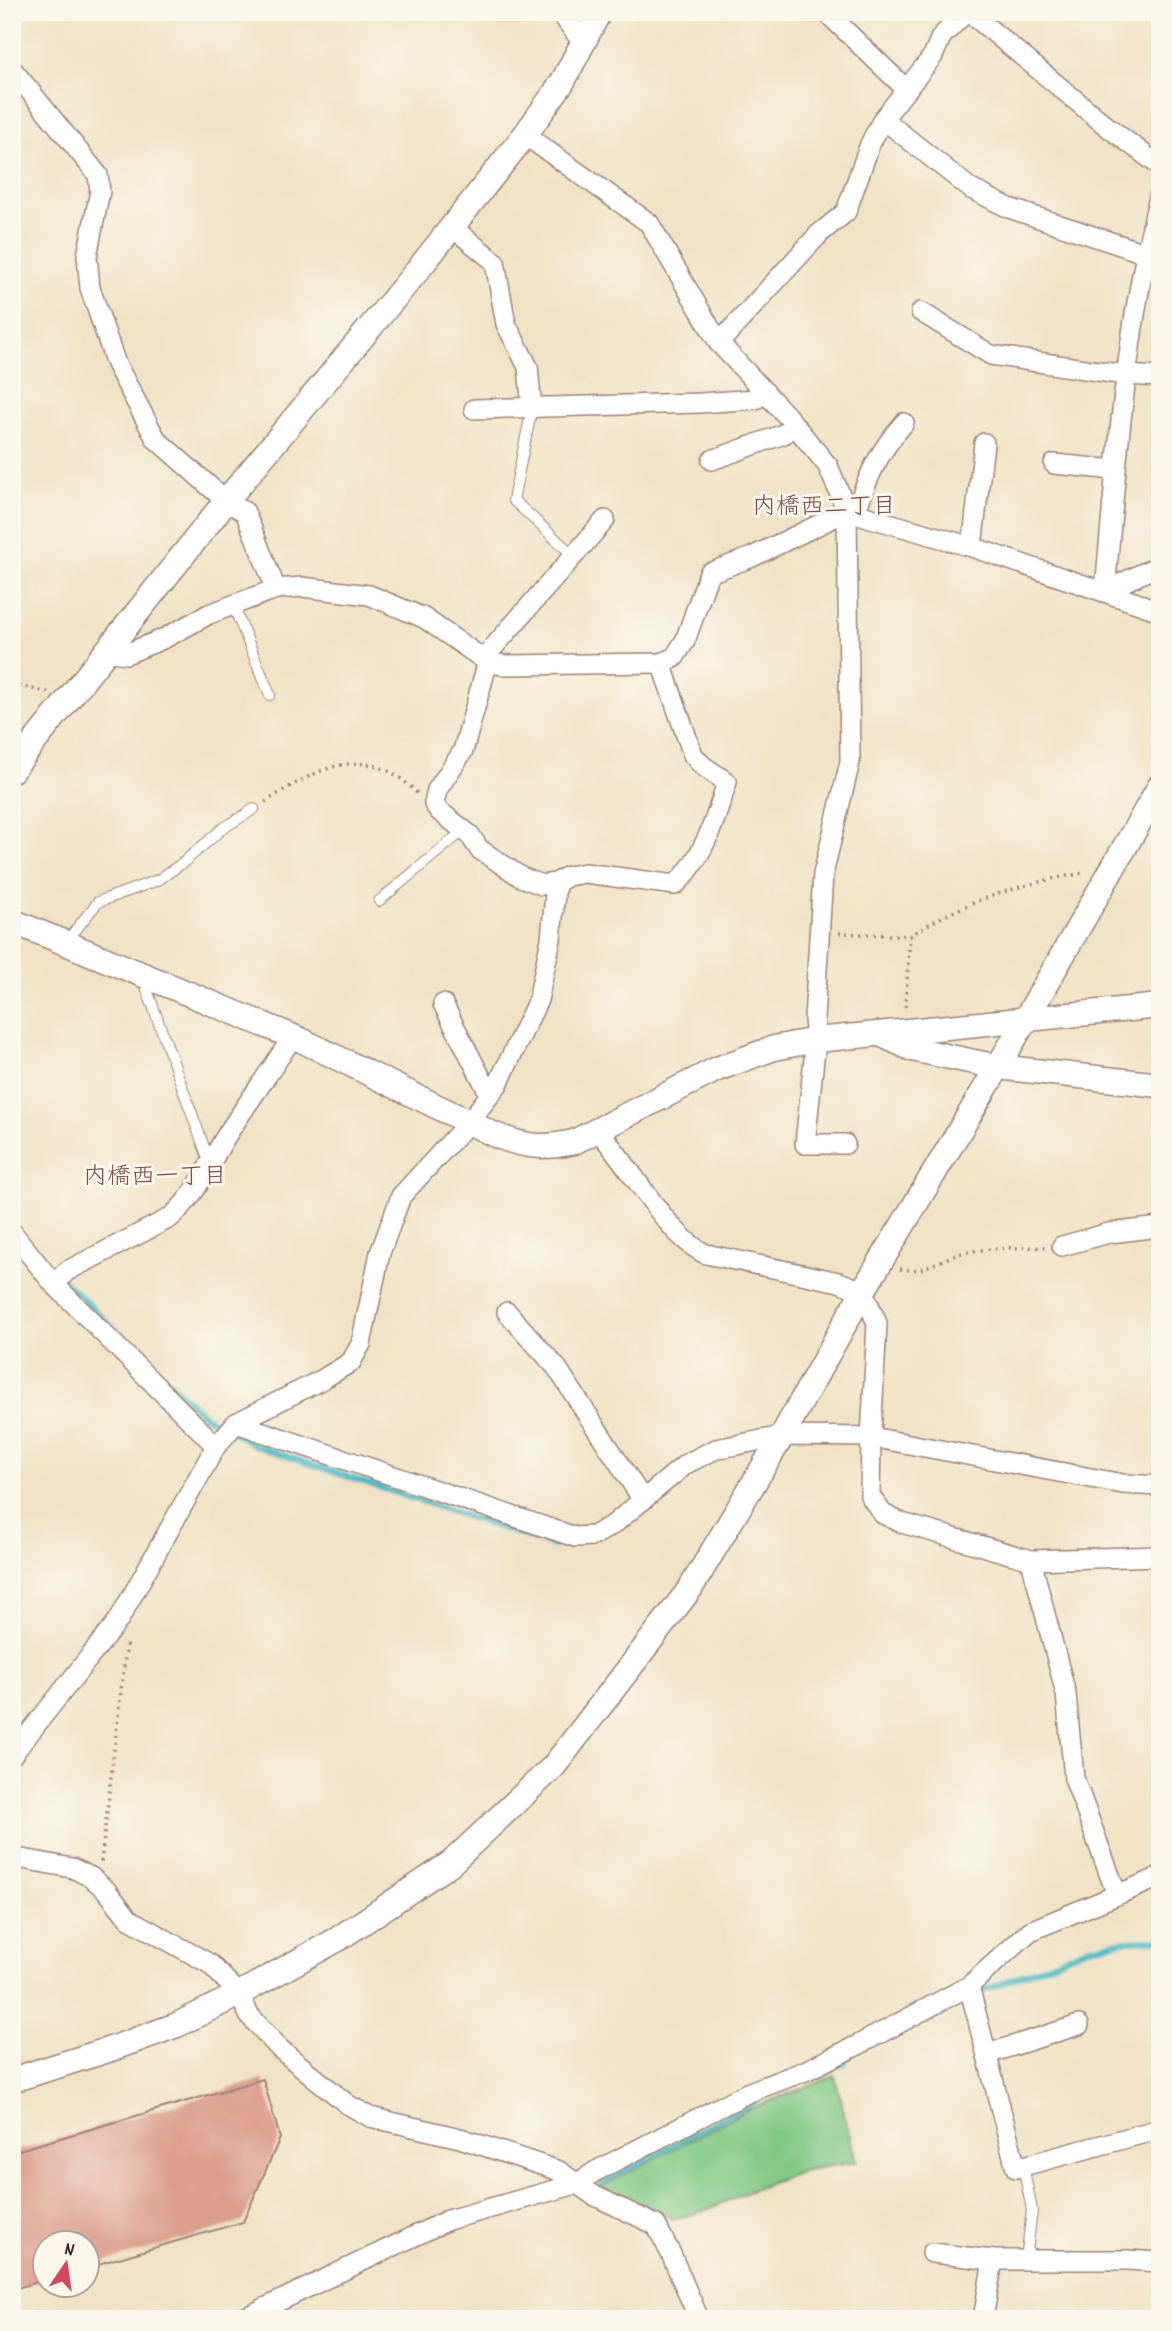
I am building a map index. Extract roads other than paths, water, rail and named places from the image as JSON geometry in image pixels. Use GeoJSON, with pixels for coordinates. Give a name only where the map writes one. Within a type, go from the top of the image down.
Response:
{"type":"FeatureCollection","features":[{"type":"Feature","properties":{"kind":"street"},"geometry":{"type":"LineString","coordinates":[[559,12],[583,43]]}},
{"type":"Feature","properties":{"kind":"street"},"geometry":{"type":"LineString","coordinates":[[12,770],[226,501],[525,135],[562,83],[599,12]]}},
{"type":"Feature","properties":{"kind":"street"},"geometry":{"type":"LineString","coordinates":[[827,12],[907,90]]}},
{"type":"Feature","properties":{"kind":"street"},"geometry":{"type":"LineString","coordinates":[[719,343],[819,234],[846,212],[870,144],[883,120],[933,56],[941,37],[968,12],[1109,128],[1160,166]]}},
{"type":"Feature","properties":{"kind":"street"},"geometry":{"type":"LineString","coordinates":[[12,69],[97,175],[100,191],[87,256],[90,288],[116,364],[156,439],[226,501],[245,512],[275,589]]}},
{"type":"Feature","properties":{"kind":"street"},"geometry":{"type":"LineString","coordinates":[[883,120],[971,189],[1009,208],[1144,253]]}},
{"type":"Feature","properties":{"kind":"street"},"geometry":{"type":"LineString","coordinates":[[525,135],[649,223],[719,343],[828,466],[851,512]]}},
{"type":"Feature","properties":{"kind":"street"},"geometry":{"type":"LineString","coordinates":[[1105,592],[1125,374],[1144,253],[1160,194]]}},
{"type":"Feature","properties":{"kind":"street"},"geometry":{"type":"LineString","coordinates":[[452,227],[495,262],[506,324],[528,367],[532,408]]}},
{"type":"Feature","properties":{"kind":"street"},"geometry":{"type":"LineString","coordinates":[[921,312],[991,355],[1160,377]]}},
{"type":"Feature","properties":{"kind":"street"},"geometry":{"type":"LineString","coordinates":[[474,409],[700,404],[756,399],[765,392]]}},
{"type":"Feature","properties":{"kind":"street"},"geometry":{"type":"LineString","coordinates":[[845,1144],[805,1144],[816,1040],[814,1019],[822,874],[850,762],[851,512],[883,447],[904,423]]}},
{"type":"Feature","properties":{"kind":"street"},"geometry":{"type":"LineString","coordinates":[[712,460],[784,434],[794,425]]}},
{"type":"Feature","properties":{"kind":"street"},"geometry":{"type":"LineString","coordinates":[[972,547],[984,443]]}},
{"type":"Feature","properties":{"kind":"street"},"geometry":{"type":"LineString","coordinates":[[1054,464],[1116,470]]}},
{"type":"Feature","properties":{"kind":"street"},"geometry":{"type":"LineString","coordinates":[[107,651],[125,654],[165,638],[209,614],[275,589],[302,587],[369,595],[424,618],[489,663],[662,663],[674,658],[685,641],[709,573],[752,557],[851,512],[972,547],[1160,611]]}},
{"type":"Feature","properties":{"kind":"street"},"geometry":{"type":"LineString","coordinates":[[605,520],[491,650],[463,751],[437,790],[433,804],[470,835],[479,849],[521,877],[542,885],[585,873],[675,886],[686,875],[707,840],[727,782],[703,766],[693,755],[662,663]]}},
{"type":"Feature","properties":{"kind":"street"},"geometry":{"type":"LineString","coordinates":[[1105,592],[1160,565]]}},
{"type":"Feature","properties":{"kind":"street"},"geometry":{"type":"LineString","coordinates":[[12,2080],[177,2025],[338,1939],[451,1863],[554,1766],[690,1589],[782,1436],[863,1291],[1026,1021],[1160,786]]}},
{"type":"Feature","properties":{"kind":"street"},"geometry":{"type":"LineString","coordinates":[[12,1755],[124,1611],[216,1446],[236,1423],[351,1362],[360,1345],[380,1253],[401,1196],[470,1121],[498,1084],[538,1000],[551,939],[556,883]]}},
{"type":"Feature","properties":{"kind":"street"},"geometry":{"type":"LineString","coordinates":[[12,921],[291,1035],[495,1135],[519,1144],[549,1148],[574,1142],[717,1069],[774,1048],[816,1040],[1160,1006]]}},
{"type":"Feature","properties":{"kind":"street"},"geometry":{"type":"LineString","coordinates":[[443,1004],[490,1095]]}},
{"type":"Feature","properties":{"kind":"street"},"geometry":{"type":"LineString","coordinates":[[880,1034],[912,1049],[999,1067],[1160,1085]]}},
{"type":"Feature","properties":{"kind":"street"},"geometry":{"type":"LineString","coordinates":[[54,1284],[67,1271],[170,1218],[183,1207],[286,1047],[291,1035]]}},
{"type":"Feature","properties":{"kind":"street"},"geometry":{"type":"LineString","coordinates":[[598,1131],[616,1149],[674,1230],[692,1248],[706,1254],[839,1282],[863,1291],[877,1323],[870,1496],[883,1514],[902,1523],[1031,1560],[1160,1556]]}},
{"type":"Feature","properties":{"kind":"street"},"geometry":{"type":"LineString","coordinates":[[1062,1246],[1109,1233],[1160,1227]]}},
{"type":"Feature","properties":{"kind":"street"},"geometry":{"type":"LineString","coordinates":[[12,1232],[54,1284],[216,1446]]}},
{"type":"Feature","properties":{"kind":"street"},"geometry":{"type":"LineString","coordinates":[[506,1312],[557,1368],[643,1500]]}},
{"type":"Feature","properties":{"kind":"street"},"geometry":{"type":"LineString","coordinates":[[236,1423],[575,1537],[593,1536],[614,1524],[686,1464],[716,1449],[782,1436],[871,1437],[1123,1484],[1160,1486]]}},
{"type":"Feature","properties":{"kind":"street"},"geometry":{"type":"LineString","coordinates":[[1031,1560],[1066,1694],[1074,1779],[1117,1895]]}},
{"type":"Feature","properties":{"kind":"street"},"geometry":{"type":"LineString","coordinates":[[12,1857],[72,1868],[91,1877],[107,1891],[130,1919],[210,1964],[239,1994],[249,2015],[281,2049],[347,2104],[370,2117],[460,2138],[559,2171],[593,2195],[656,2225],[699,2319]]}},
{"type":"Feature","properties":{"kind":"street"},"geometry":{"type":"LineString","coordinates":[[242,2319],[448,2220],[576,2184],[747,2093],[805,2071],[969,1986],[1030,1931],[1160,1877]]}},
{"type":"Feature","properties":{"kind":"street"},"geometry":{"type":"LineString","coordinates":[[969,1986],[1016,2168],[1160,2129]]}},
{"type":"Feature","properties":{"kind":"street"},"geometry":{"type":"LineString","coordinates":[[987,2054],[1079,2025]]}},
{"type":"Feature","properties":{"kind":"street"},"geometry":{"type":"LineString","coordinates":[[932,2253],[993,2260],[1160,2262]]}},
{"type":"Feature","properties":{"kind":"street"},"geometry":{"type":"LineString","coordinates":[[983,2319],[993,2260]]}},
{"type":"Feature","properties":{"kind":"lane"},"geometry":{"type":"LineString","coordinates":[[532,408],[513,500],[573,555]]}},
{"type":"Feature","properties":{"kind":"lane"},"geometry":{"type":"LineString","coordinates":[[233,605],[270,695]]}},
{"type":"Feature","properties":{"kind":"lane"},"geometry":{"type":"LineString","coordinates":[[65,943],[98,902],[158,880],[184,862],[222,829],[254,808]]}},
{"type":"Feature","properties":{"kind":"lane"},"geometry":{"type":"LineString","coordinates":[[380,901],[464,830]]}},
{"type":"Feature","properties":{"kind":"lane"},"geometry":{"type":"LineString","coordinates":[[152,978],[147,990],[208,1158],[213,1161]]}},
{"type":"Feature","properties":{"kind":"lane"},"geometry":{"type":"LineString","coordinates":[[1023,2166],[1032,2210],[1026,2260]]}},
{"type":"Feature","properties":{"kind":"waterway"},"geometry":{"type":"LineString","coordinates":[[62,1279],[202,1414],[256,1446],[554,1546]]}},
{"type":"Feature","properties":{"kind":"waterway"},"geometry":{"type":"LineString","coordinates":[[976,1994],[1090,1947],[1124,1941],[1160,1940]]}},
{"type":"Feature","properties":{"kind":"waterway"},"geometry":{"type":"LineString","coordinates":[[823,2072],[845,2062]]}},
{"type":"Feature","properties":{"kind":"waterway"},"geometry":{"type":"LineString","coordinates":[[601,2183],[764,2096]]}},
{"type":"Feature","properties":{"kind":"district","name":"内橋西二丁目"},"geometry":{"type":"Point","coordinates":[824,505]}},
{"type":"Feature","properties":{"kind":"district","name":"内橋西一丁目"},"geometry":{"type":"Point","coordinates":[155,1175]}}]}
